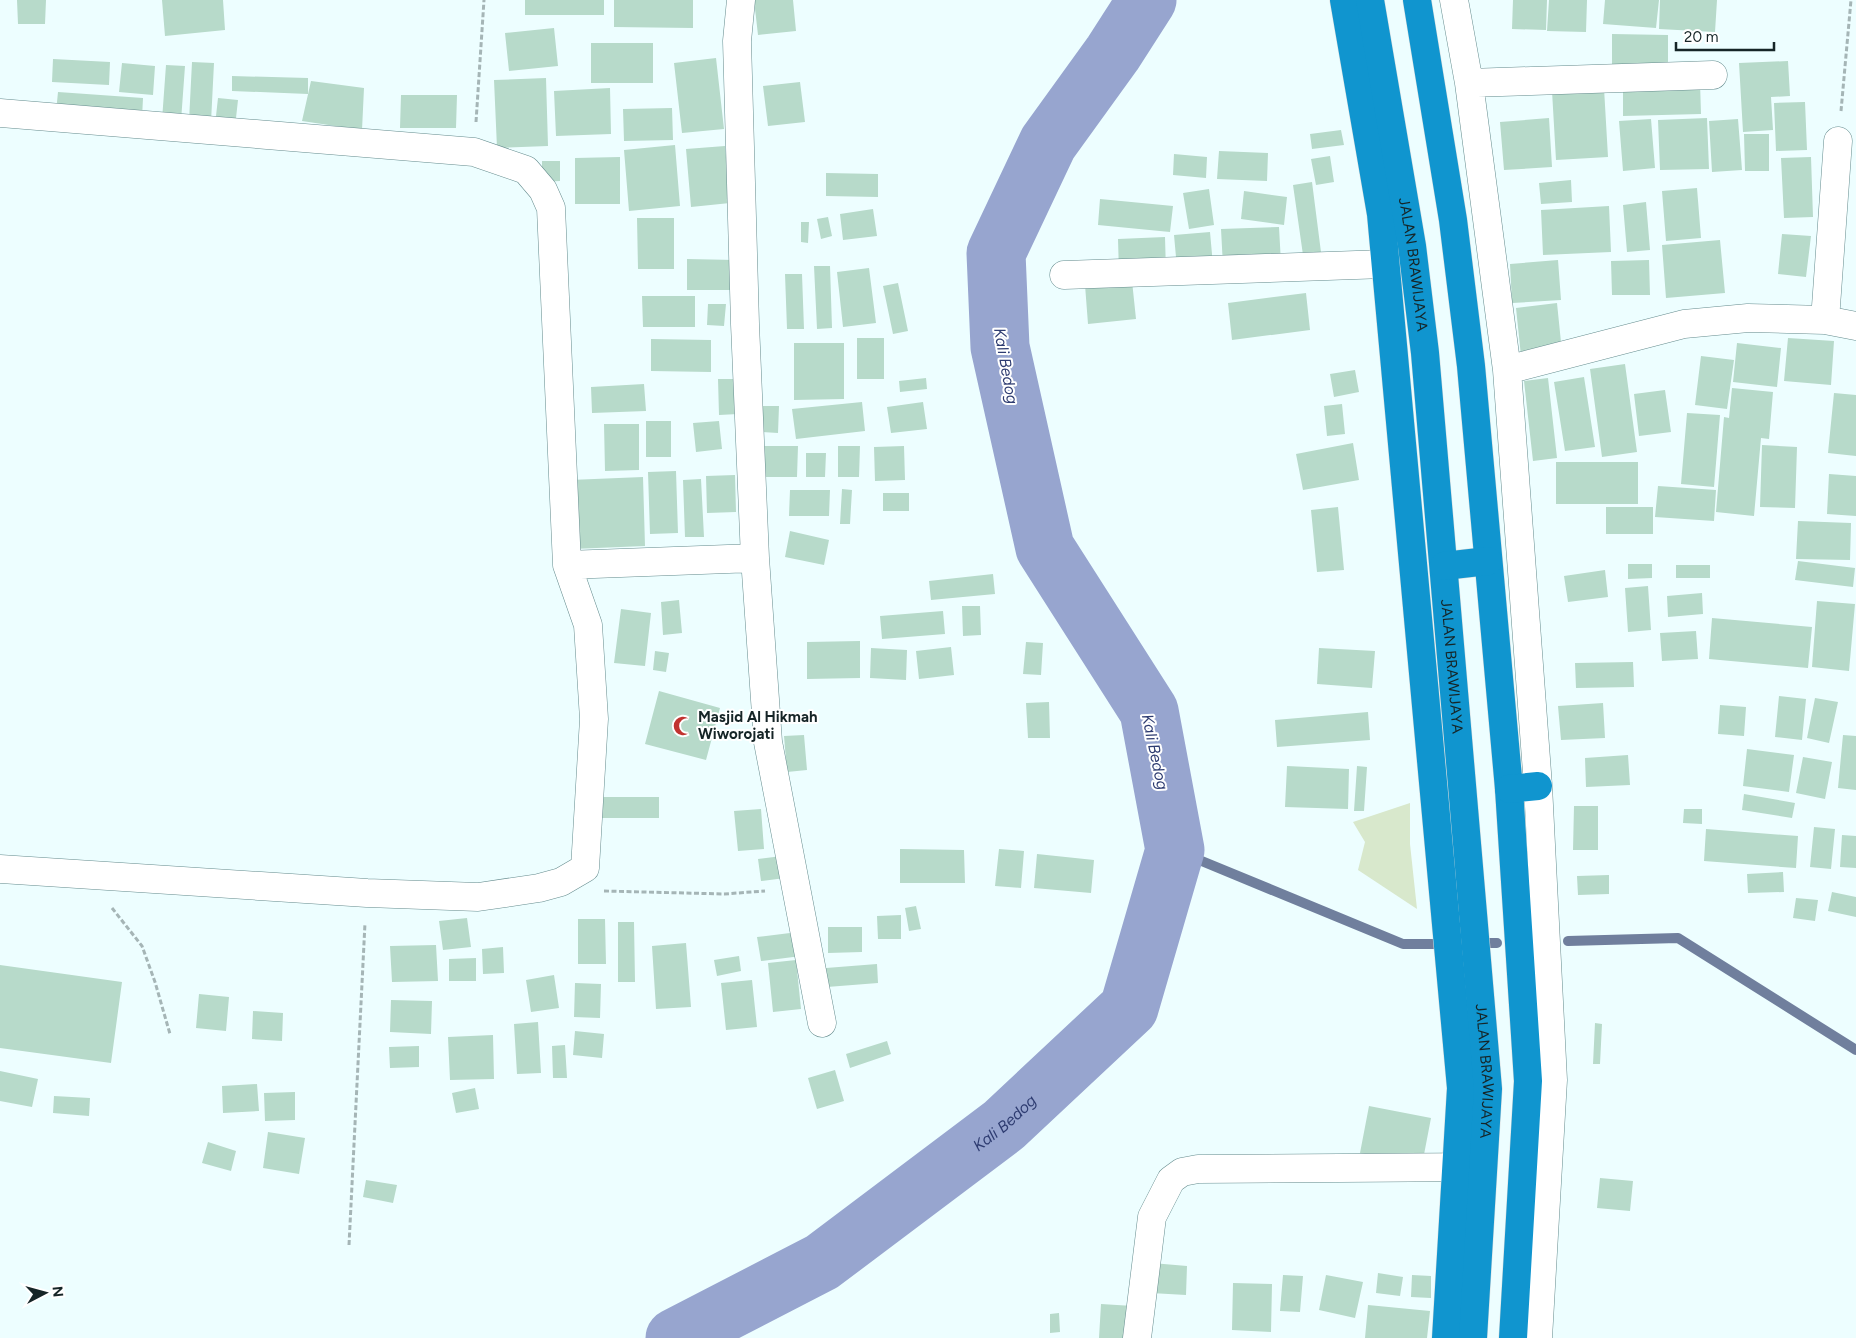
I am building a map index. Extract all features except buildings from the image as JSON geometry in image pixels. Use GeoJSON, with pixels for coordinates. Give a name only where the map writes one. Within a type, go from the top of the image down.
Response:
{"type":"FeatureCollection","features":[{"type":"Feature","properties":{"kind":"highway"},"geometry":{"type":"LineString","coordinates":[[1344,0],[1381,214],[1461,1088],[1446,1338]]}},
{"type":"Feature","properties":{"kind":"highway","name":"JALAN BRAWIJAYA"},"geometry":{"type":"LineString","coordinates":[[1370,0],[1412,246],[1425,353],[1478,959],[1488,1089],[1473,1338]]}},
{"type":"Feature","properties":{"kind":"highway"},"geometry":{"type":"LineString","coordinates":[[1417,0],[1453,220],[1471,366],[1509,789],[1528,1081],[1513,1338]]}},
{"type":"Feature","properties":{"kind":"highway"},"geometry":{"type":"LineString","coordinates":[[1444,566],[1488,561]]}},
{"type":"Feature","properties":{"kind":"highway"},"geometry":{"type":"LineString","coordinates":[[1509,789],[1538,786]]}},
{"type":"Feature","properties":{"kind":"highway"},"geometry":{"type":"LineString","coordinates":[[1438,832],[1467,829]]}},
{"type":"Feature","properties":{"kind":"street"},"geometry":{"type":"LineString","coordinates":[[741,0],[737,42],[755,558],[768,742],[822,1023]]}},
{"type":"Feature","properties":{"kind":"street"},"geometry":{"type":"LineString","coordinates":[[1454,0],[1469,83],[1507,370],[1538,786],[1553,1080],[1538,1338]]}},
{"type":"Feature","properties":{"kind":"street"},"geometry":{"type":"LineString","coordinates":[[1469,83],[1713,76]]}},
{"type":"Feature","properties":{"kind":"street"},"geometry":{"type":"LineString","coordinates":[[0,113],[474,152],[526,170],[543,190],[551,208],[567,565],[588,625],[594,719],[585,868],[561,882],[539,888],[478,897],[367,893],[0,869]]}},
{"type":"Feature","properties":{"kind":"street"},"geometry":{"type":"LineString","coordinates":[[1824,320],[1838,141]]}},
{"type":"Feature","properties":{"kind":"street"},"geometry":{"type":"LineString","coordinates":[[1064,275],[1386,264]]}},
{"type":"Feature","properties":{"kind":"street"},"geometry":{"type":"LineString","coordinates":[[1507,370],[1684,324],[1748,318],[1824,320],[1856,326]]}},
{"type":"Feature","properties":{"kind":"street"},"geometry":{"type":"LineString","coordinates":[[567,565],[755,558]]}},
{"type":"Feature","properties":{"kind":"street"},"geometry":{"type":"LineString","coordinates":[[1138,1338],[1152,1217],[1171,1180],[1182,1172],[1198,1169],[1484,1167]]}},
{"type":"Feature","properties":{"kind":"path"},"geometry":{"type":"LineString","coordinates":[[474,152],[484,0]]}},
{"type":"Feature","properties":{"kind":"path"},"geometry":{"type":"LineString","coordinates":[[1838,141],[1851,0]]}},
{"type":"Feature","properties":{"kind":"path"},"geometry":{"type":"LineString","coordinates":[[585,868],[589,882],[600,891],[724,894],[796,888]]}},
{"type":"Feature","properties":{"kind":"path"},"geometry":{"type":"LineString","coordinates":[[85,874],[142,946],[170,1034]]}},
{"type":"Feature","properties":{"kind":"path"},"geometry":{"type":"LineString","coordinates":[[349,1246],[367,893]]}},
{"type":"Feature","properties":{"kind":"green space"},"geometry":{"type":"Polygon","coordinates":[[[1410,803],[1410,844],[1417,909],[1358,870],[1365,842],[1353,822],[1410,803]]]}},
{"type":"Feature","properties":{"kind":"waterway","name":"Kali Bedog"},"geometry":{"type":"LineString","coordinates":[[675,1338],[822,1262],[1004,1125],[1129,1008],[1175,850],[1149,711],[1045,548],[1000,347],[996,253],[1048,143],[1113,53],[1147,0]]}},
{"type":"Feature","properties":{"kind":"waterway"},"geometry":{"type":"LineString","coordinates":[[1175,850],[1403,944],[1446,944]]}},
{"type":"Feature","properties":{"kind":"waterway"},"geometry":{"type":"LineString","coordinates":[[1568,941],[1678,938],[1856,1050]]}},
{"type":"Feature","properties":{"kind":"waterway"},"geometry":{"type":"LineString","coordinates":[[1475,943],[1497,943]]}},
{"type":"Feature","properties":{"kind":"place","name":"Masjid Al Hikmah Wiworojati"},"geometry":{"type":"Point","coordinates":[683,726]}}]}
